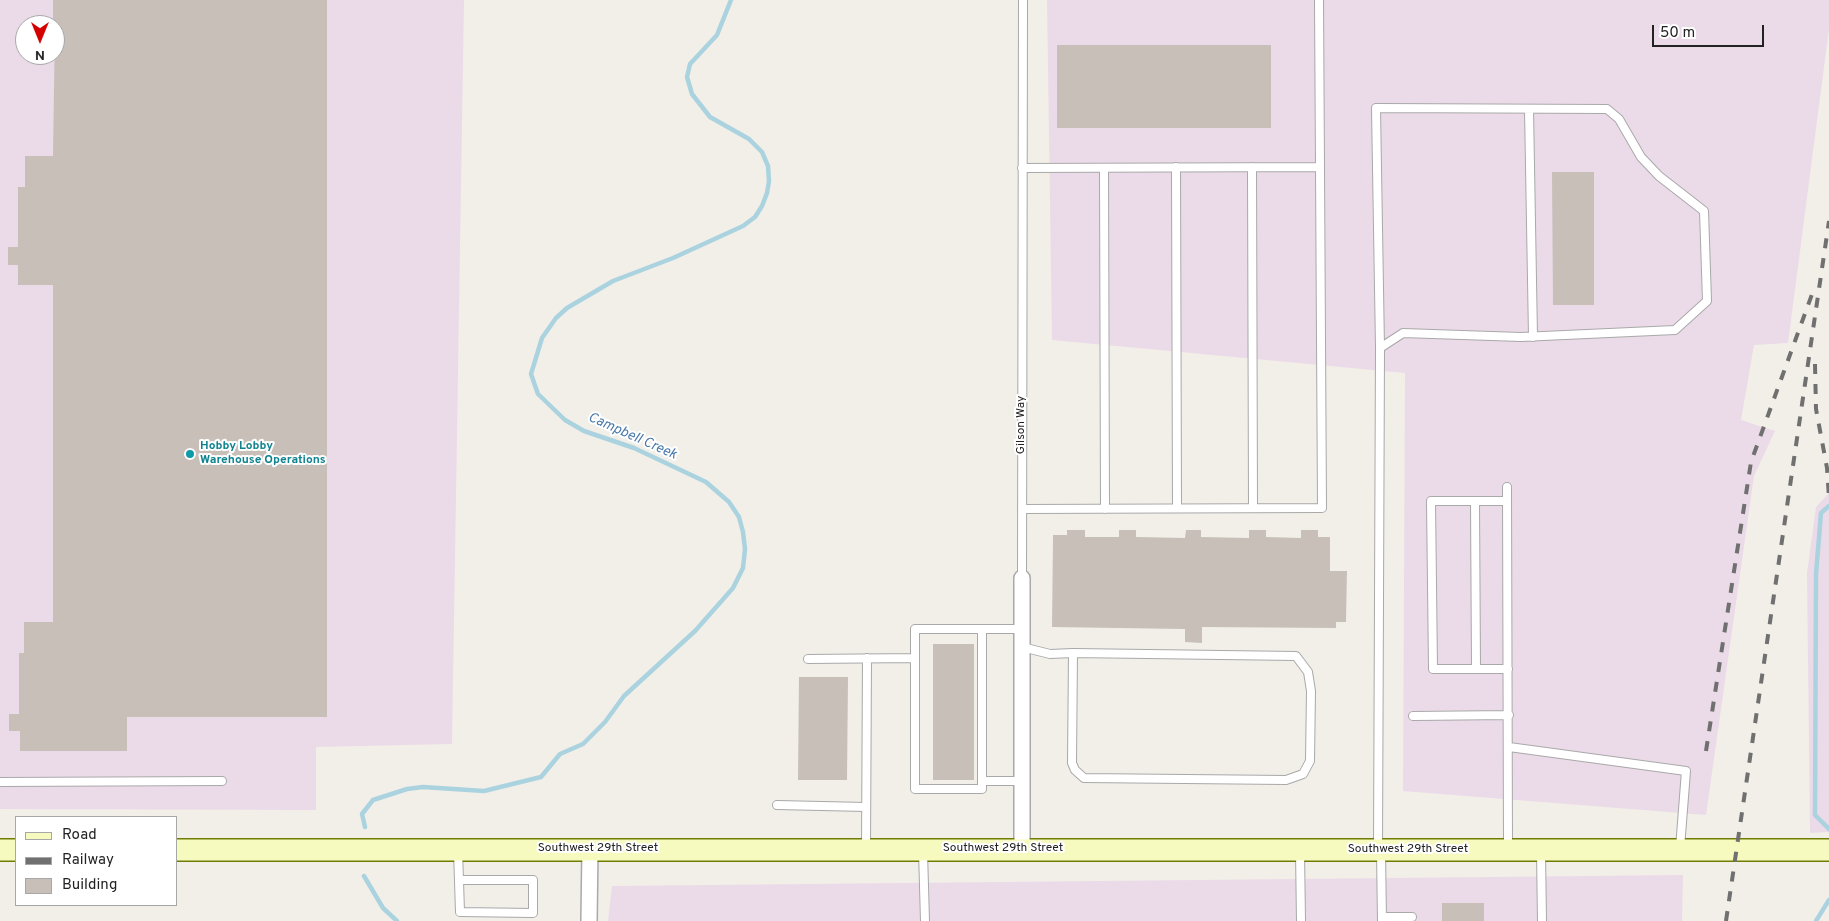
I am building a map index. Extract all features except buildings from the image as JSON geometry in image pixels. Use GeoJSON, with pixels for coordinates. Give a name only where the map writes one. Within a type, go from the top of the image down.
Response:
{"type":"FeatureCollection","features":[{"type":"Feature","properties":{"kind":"street","name":"Gilson Way"},"geometry":{"type":"LineString","coordinates":[[1022,578],[1022,849]]}},
{"type":"Feature","properties":{"kind":"street"},"geometry":{"type":"LineString","coordinates":[[589,921],[590,849]]}},
{"type":"Feature","properties":{"kind":"street"},"geometry":{"type":"LineString","coordinates":[[0,850],[15,850]]}},
{"type":"Feature","properties":{"kind":"street","name":"Southwest 29th Street"},"geometry":{"type":"LineString","coordinates":[[178,850],[1829,850]]}},
{"type":"Feature","properties":{"kind":"lane","name":"Gilson Way"},"geometry":{"type":"LineString","coordinates":[[1022,578],[1023,0]]}},
{"type":"Feature","properties":{"kind":"lane"},"geometry":{"type":"LineString","coordinates":[[1022,509],[1322,508],[1319,0]]}},
{"type":"Feature","properties":{"kind":"lane"},"geometry":{"type":"LineString","coordinates":[[1380,348],[1403,333],[1533,337],[1675,330],[1707,301],[1704,211],[1659,176],[1641,157],[1619,119],[1607,109],[1376,108],[1380,348],[1380,850],[1382,919],[1412,917]]}},
{"type":"Feature","properties":{"kind":"lane"},"geometry":{"type":"LineString","coordinates":[[1528,109],[1533,337]]}},
{"type":"Feature","properties":{"kind":"lane"},"geometry":{"type":"LineString","coordinates":[[1176,167],[1178,508]]}},
{"type":"Feature","properties":{"kind":"lane"},"geometry":{"type":"LineString","coordinates":[[1252,167],[1253,508]]}},
{"type":"Feature","properties":{"kind":"lane"},"geometry":{"type":"LineString","coordinates":[[1022,168],[1320,167]]}},
{"type":"Feature","properties":{"kind":"lane"},"geometry":{"type":"LineString","coordinates":[[1104,168],[1105,509]]}},
{"type":"Feature","properties":{"kind":"lane"},"geometry":{"type":"LineString","coordinates":[[1506,487],[1509,715],[1508,850]]}},
{"type":"Feature","properties":{"kind":"lane"},"geometry":{"type":"LineString","coordinates":[[1507,500],[1431,500],[1433,669],[1508,669]]}},
{"type":"Feature","properties":{"kind":"lane"},"geometry":{"type":"LineString","coordinates":[[1475,500],[1476,669]]}},
{"type":"Feature","properties":{"kind":"lane"},"geometry":{"type":"LineString","coordinates":[[982,629],[982,789],[915,789],[915,629],[982,629],[1022,629]]}},
{"type":"Feature","properties":{"kind":"lane"},"geometry":{"type":"LineString","coordinates":[[1022,648],[1050,654],[1073,653],[1296,656],[1308,672],[1311,691],[1310,761],[1303,774],[1286,780],[1084,778],[1075,770],[1072,763],[1073,653]]}},
{"type":"Feature","properties":{"kind":"lane"},"geometry":{"type":"LineString","coordinates":[[866,849],[867,658]]}},
{"type":"Feature","properties":{"kind":"lane"},"geometry":{"type":"LineString","coordinates":[[808,659],[915,658]]}},
{"type":"Feature","properties":{"kind":"lane"},"geometry":{"type":"LineString","coordinates":[[1413,716],[1509,715]]}},
{"type":"Feature","properties":{"kind":"lane"},"geometry":{"type":"LineString","coordinates":[[1509,747],[1686,771],[1680,850]]}},
{"type":"Feature","properties":{"kind":"lane"},"geometry":{"type":"LineString","coordinates":[[0,782],[222,781]]}},
{"type":"Feature","properties":{"kind":"lane"},"geometry":{"type":"LineString","coordinates":[[982,781],[1022,781]]}},
{"type":"Feature","properties":{"kind":"lane"},"geometry":{"type":"LineString","coordinates":[[777,805],[866,807]]}},
{"type":"Feature","properties":{"kind":"lane"},"geometry":{"type":"LineString","coordinates":[[458,849],[460,912],[533,913],[533,880],[459,880]]}},
{"type":"Feature","properties":{"kind":"lane"},"geometry":{"type":"LineString","coordinates":[[923,849],[925,921]]}},
{"type":"Feature","properties":{"kind":"lane"},"geometry":{"type":"LineString","coordinates":[[1300,850],[1301,921]]}},
{"type":"Feature","properties":{"kind":"lane"},"geometry":{"type":"LineString","coordinates":[[1541,850],[1542,921]]}},
{"type":"Feature","properties":{"kind":"shaded area"},"geometry":{"type":"Polygon","coordinates":[[[0,0],[464,0],[452,744],[316,747],[316,810],[0,809],[0,0]]]}},
{"type":"Feature","properties":{"kind":"shaded area"},"geometry":{"type":"Polygon","coordinates":[[[1047,0],[1829,0],[1829,29],[1788,343],[1754,345],[1741,420],[1775,431],[1754,476],[1706,815],[1403,791],[1405,373],[1052,340],[1047,0]]]}},
{"type":"Feature","properties":{"kind":"shaded area"},"geometry":{"type":"Polygon","coordinates":[[[1829,493],[1829,832],[1810,833],[1807,573],[1816,507],[1829,493]]]}},
{"type":"Feature","properties":{"kind":"shaded area"},"geometry":{"type":"Polygon","coordinates":[[[1683,875],[1682,921],[608,921],[612,886],[1683,875]]]}},
{"type":"Feature","properties":{"kind":"waterway","name":"Campbell Creek"},"geometry":{"type":"LineString","coordinates":[[365,827],[362,814],[373,800],[407,789],[423,787],[484,791],[541,777],[560,754],[583,744],[605,722],[624,696],[695,631],[733,588],[743,568],[745,549],[743,532],[739,517],[729,502],[706,482],[634,448],[584,431],[565,420],[538,394],[531,374],[542,338],[556,318],[567,308],[613,281],[673,258],[743,226],[755,217],[762,206],[769,181],[768,166],[762,152],[749,139],[710,117],[692,94],[687,77],[690,64],[717,35],[731,0]]}},
{"type":"Feature","properties":{"kind":"waterway"},"geometry":{"type":"LineString","coordinates":[[1829,506],[1821,513],[1816,574],[1815,815],[1829,829]]}},
{"type":"Feature","properties":{"kind":"waterway","name":"Campbell Creek"},"geometry":{"type":"LineString","coordinates":[[364,876],[383,908],[397,921]]}},
{"type":"Feature","properties":{"kind":"waterway"},"geometry":{"type":"LineString","coordinates":[[1816,921],[1829,900]]}},
{"type":"Feature","properties":{"kind":"railway"},"geometry":{"type":"LineString","coordinates":[[1726,921],[1829,221]]}},
{"type":"Feature","properties":{"kind":"railway"},"geometry":{"type":"LineString","coordinates":[[1706,751],[1751,462],[1815,286]]}},
{"type":"Feature","properties":{"kind":"railway"},"geometry":{"type":"LineString","coordinates":[[1815,364],[1816,409],[1827,468],[1829,498]]}},
{"type":"Feature","properties":{"kind":"place","name":"Hobby Lobby Warehouse Operations"},"geometry":{"type":"Point","coordinates":[190,454]}}]}
